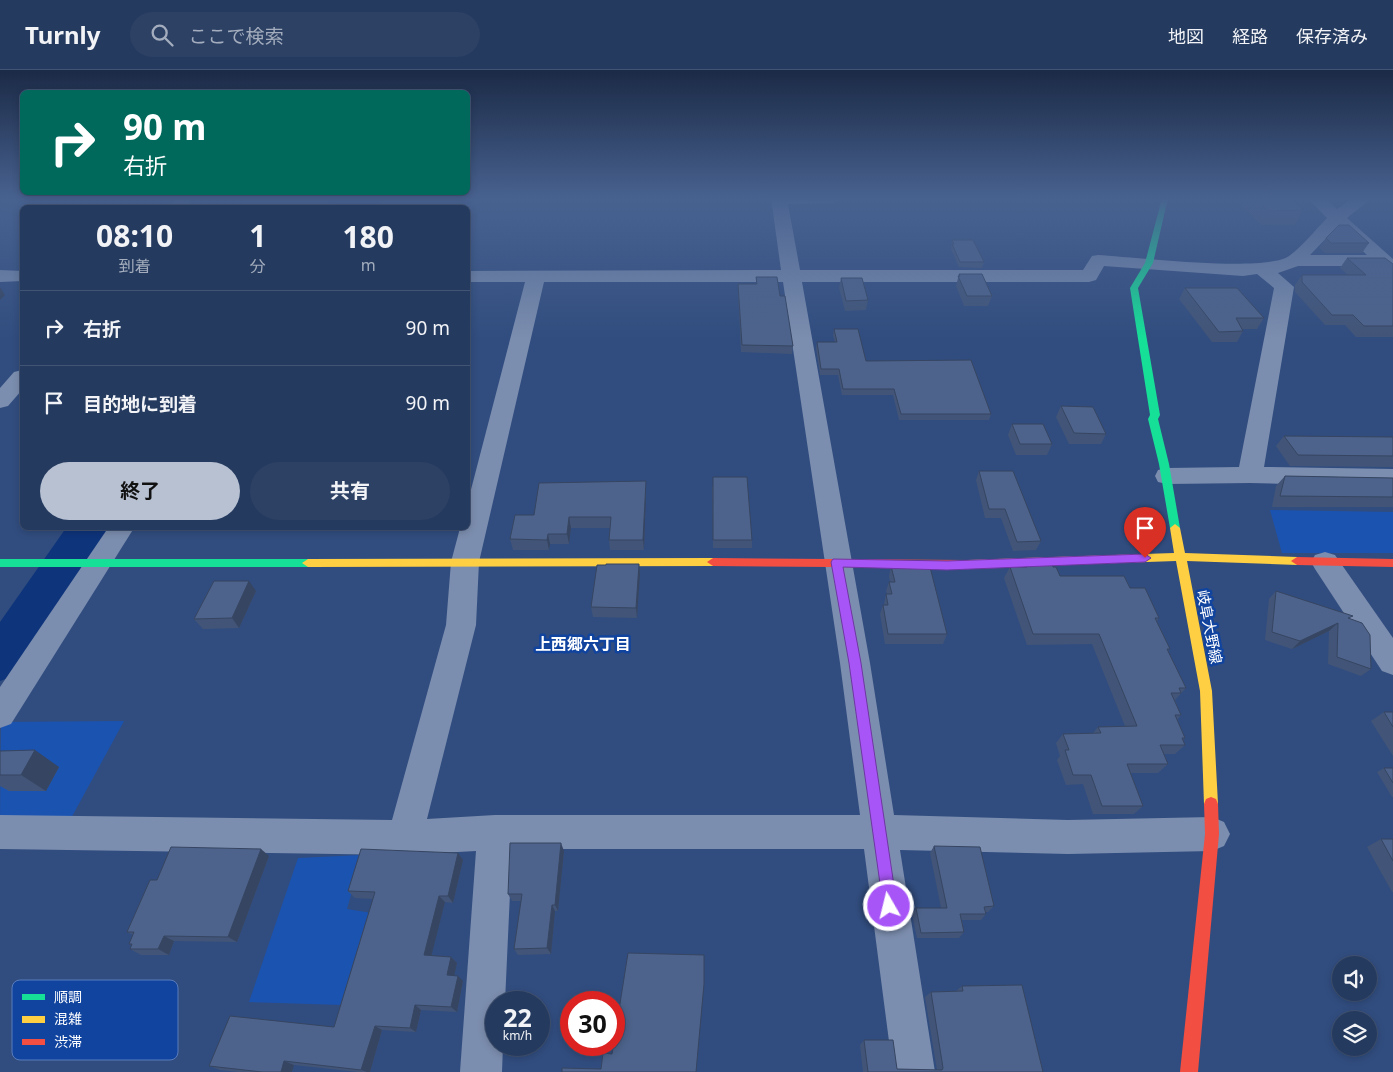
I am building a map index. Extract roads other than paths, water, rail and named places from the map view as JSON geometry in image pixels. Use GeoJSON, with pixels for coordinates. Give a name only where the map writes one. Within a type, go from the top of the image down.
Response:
{"type":"FeatureCollection","features":[{"type":"Feature","properties":{"kind":"street"},"geometry":{"type":"LineString","coordinates":[[787,245],[855,663],[914,1072]]}},
{"type":"Feature","properties":{"kind":"street","name":"岐阜大野線"},"geometry":{"type":"LineString","coordinates":[[1153,245],[1149,263],[1134,288],[1155,415],[1153,419],[1167,476],[1180,557],[1206,692],[1212,834],[1189,1072]]}},
{"type":"Feature","properties":{"kind":"street"},"geometry":{"type":"LineString","coordinates":[[470,276],[1090,276],[1098,260],[1243,270],[1279,267],[1294,260],[1309,245]]}},
{"type":"Feature","properties":{"kind":"street"},"geometry":{"type":"LineString","coordinates":[[1367,245],[1390,264]]}},
{"type":"Feature","properties":{"kind":"street"},"geometry":{"type":"LineString","coordinates":[[1294,260],[1390,264]]}},
{"type":"Feature","properties":{"kind":"street"},"geometry":{"type":"LineString","coordinates":[[1250,475],[1284,287],[1262,269]]}},
{"type":"Feature","properties":{"kind":"street"},"geometry":{"type":"LineString","coordinates":[[0,276],[20,276]]}},
{"type":"Feature","properties":{"kind":"street"},"geometry":{"type":"LineString","coordinates":[[402,838],[413,808],[460,625],[465,562],[536,276]]}},
{"type":"Feature","properties":{"kind":"street"},"geometry":{"type":"LineString","coordinates":[[0,401],[20,379]]}},
{"type":"Feature","properties":{"kind":"street"},"geometry":{"type":"LineString","coordinates":[[1167,476],[1250,475],[1393,478]]}},
{"type":"Feature","properties":{"kind":"street"},"geometry":{"type":"LineString","coordinates":[[0,714],[93,562],[119,530]]}},
{"type":"Feature","properties":{"kind":"street"},"geometry":{"type":"LineString","coordinates":[[0,562],[837,562],[947,565],[1180,557],[1325,562],[1393,562]]}},
{"type":"Feature","properties":{"kind":"street"},"geometry":{"type":"LineString","coordinates":[[1325,562],[1393,662]]}},
{"type":"Feature","properties":{"kind":"street"},"geometry":{"type":"LineString","coordinates":[[0,832],[402,838],[495,832],[878,832],[1068,837],[1212,834]]}},
{"type":"Feature","properties":{"kind":"street"},"geometry":{"type":"LineString","coordinates":[[481,1072],[495,832]]}},
{"type":"Feature","properties":{"kind":"waterway"},"geometry":{"type":"LineString","coordinates":[[0,661],[87,530]]}},
{"type":"Feature","properties":{"kind":"district","name":"上西郷六丁目"},"geometry":{"type":"Point","coordinates":[583,644]}}]}
